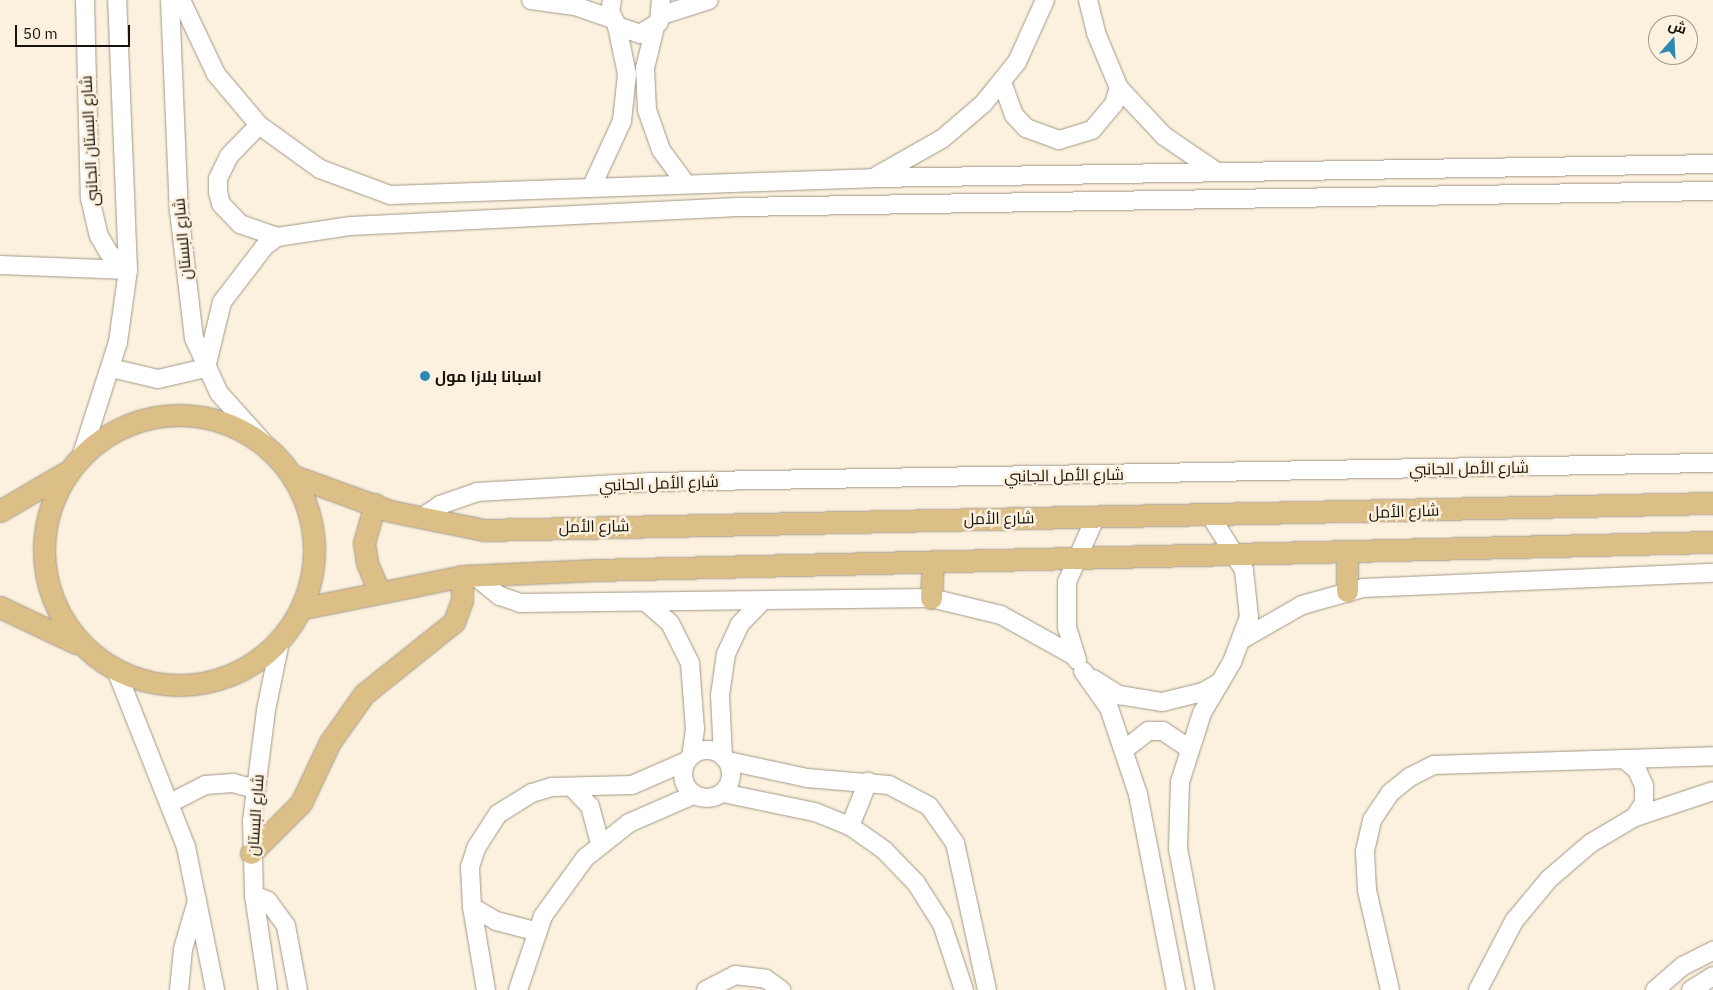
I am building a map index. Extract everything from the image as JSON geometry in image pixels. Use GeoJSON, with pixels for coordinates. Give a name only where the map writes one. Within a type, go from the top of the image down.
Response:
{"type":"FeatureCollection","features":[{"type":"Feature","properties":{"kind":"main road"},"geometry":{"type":"LineString","coordinates":[[0,607],[89,651],[116,670],[158,685],[203,684],[245,669],[280,642],[304,608],[314,570],[315,538],[308,505],[294,476],[272,452],[229,423],[177,414],[125,425],[82,454],[68,472],[52,500],[44,533],[44,565],[56,604],[89,651]]}},
{"type":"Feature","properties":{"kind":"main road"},"geometry":{"type":"LineString","coordinates":[[0,511],[68,472]]}},
{"type":"Feature","properties":{"kind":"main road","name":"شارع الأمل"},"geometry":{"type":"LineString","coordinates":[[294,476],[421,518],[484,530],[1713,503]]}},
{"type":"Feature","properties":{"kind":"main road"},"geometry":{"type":"LineString","coordinates":[[375,504],[364,543],[367,563],[379,591]]}},
{"type":"Feature","properties":{"kind":"main road"},"geometry":{"type":"LineString","coordinates":[[304,608],[379,591],[469,576],[933,561],[1238,556],[1713,542]]}},
{"type":"Feature","properties":{"kind":"main road"},"geometry":{"type":"LineString","coordinates":[[1347,553],[1347,591]]}},
{"type":"Feature","properties":{"kind":"main road"},"geometry":{"type":"LineString","coordinates":[[930,598],[933,561]]}},
{"type":"Feature","properties":{"kind":"main road"},"geometry":{"type":"LineString","coordinates":[[251,853],[301,803],[330,742],[364,694],[454,622],[469,576]]}},
{"type":"Feature","properties":{"kind":"street","name":"شارع البستان الجانبى"},"geometry":{"type":"LineString","coordinates":[[85,0],[90,198],[99,236],[109,253],[128,270]]}},
{"type":"Feature","properties":{"kind":"street"},"geometry":{"type":"LineString","coordinates":[[82,454],[111,368],[128,270],[117,0]]}},
{"type":"Feature","properties":{"kind":"street","name":"شارع البستان"},"geometry":{"type":"LineString","coordinates":[[170,0],[178,211],[194,338],[206,368],[235,415],[272,452]]}},
{"type":"Feature","properties":{"kind":"street"},"geometry":{"type":"LineString","coordinates":[[181,0],[216,74],[259,125],[320,169],[390,195],[592,186],[872,178],[1706,164],[1713,148]]}},
{"type":"Feature","properties":{"kind":"street"},"geometry":{"type":"LineString","coordinates":[[531,0],[575,6],[640,34],[659,14],[709,0]]}},
{"type":"Feature","properties":{"kind":"street"},"geometry":{"type":"LineString","coordinates":[[592,186],[622,121],[627,74],[615,23],[612,0]]}},
{"type":"Feature","properties":{"kind":"street"},"geometry":{"type":"LineString","coordinates":[[872,178],[942,139],[1002,82],[1029,40],[1045,0]]}},
{"type":"Feature","properties":{"kind":"street"},"geometry":{"type":"LineString","coordinates":[[1088,0],[1096,33],[1119,88],[1164,136],[1218,172]]}},
{"type":"Feature","properties":{"kind":"street"},"geometry":{"type":"LineString","coordinates":[[659,14],[644,68],[646,110],[661,150],[686,184]]}},
{"type":"Feature","properties":{"kind":"street"},"geometry":{"type":"LineString","coordinates":[[1002,82],[1014,115],[1026,128],[1059,140],[1092,130],[1114,104],[1119,88]]}},
{"type":"Feature","properties":{"kind":"street"},"geometry":{"type":"LineString","coordinates":[[259,125],[229,156],[218,179],[218,192],[221,204],[240,224],[277,237],[351,226],[738,207],[1713,191]]}},
{"type":"Feature","properties":{"kind":"street"},"geometry":{"type":"LineString","coordinates":[[1385,170],[1385,196]]}},
{"type":"Feature","properties":{"kind":"street"},"geometry":{"type":"LineString","coordinates":[[111,368],[158,379],[206,368],[210,335],[230,287],[277,237]]}},
{"type":"Feature","properties":{"kind":"street"},"geometry":{"type":"LineString","coordinates":[[0,265],[128,270]]}},
{"type":"Feature","properties":{"kind":"street","name":"شارع الأمل الجانبي"},"geometry":{"type":"LineString","coordinates":[[421,518],[440,506],[477,492],[652,482],[1713,463]]}},
{"type":"Feature","properties":{"kind":"street"},"geometry":{"type":"LineString","coordinates":[[1205,990],[1178,850],[1180,782],[1188,748],[1222,681],[1241,640],[1249,617],[1248,593],[1238,556],[1210,515]]}},
{"type":"Feature","properties":{"kind":"street"},"geometry":{"type":"LineString","coordinates":[[1096,516],[1074,559],[1066,582],[1065,613],[1079,664],[1109,708],[1138,794],[1176,990]]}},
{"type":"Feature","properties":{"kind":"street"},"geometry":{"type":"LineString","coordinates":[[1241,640],[1302,605],[1347,591],[1713,573]]}},
{"type":"Feature","properties":{"kind":"street"},"geometry":{"type":"LineString","coordinates":[[469,576],[500,596],[520,603],[647,603],[930,598],[1001,615],[1079,664],[1100,685],[1140,700],[1183,699],[1222,681]]}},
{"type":"Feature","properties":{"kind":"street"},"geometry":{"type":"LineString","coordinates":[[722,793],[732,775],[725,758],[720,695],[726,654],[740,624],[763,600]]}},
{"type":"Feature","properties":{"kind":"street"},"geometry":{"type":"LineString","coordinates":[[647,603],[670,623],[690,663],[695,729],[689,758],[683,775],[693,795]]}},
{"type":"Feature","properties":{"kind":"street","name":"شارع البستان"},"geometry":{"type":"LineString","coordinates":[[268,990],[254,896],[251,853],[256,789],[280,642]]}},
{"type":"Feature","properties":{"kind":"street"},"geometry":{"type":"LineString","coordinates":[[116,670],[172,802],[198,898],[215,990]]}},
{"type":"Feature","properties":{"kind":"street"},"geometry":{"type":"LineString","coordinates":[[1124,750],[1148,731],[1163,731],[1188,748]]}},
{"type":"Feature","properties":{"kind":"street"},"geometry":{"type":"LineString","coordinates":[[486,990],[472,907],[470,867],[490,824],[514,802],[532,793],[572,787],[632,785],[707,750],[725,758],[800,777],[868,782],[910,793],[944,823],[955,843],[987,990]]}},
{"type":"Feature","properties":{"kind":"street"},"geometry":{"type":"LineString","coordinates":[[1390,990],[1367,890],[1365,851],[1372,820],[1390,793],[1434,765],[1713,756]]}},
{"type":"Feature","properties":{"kind":"street"},"geometry":{"type":"LineString","coordinates":[[1624,759],[1637,770],[1644,786],[1644,803],[1635,817]]}},
{"type":"Feature","properties":{"kind":"street"},"geometry":{"type":"LineString","coordinates":[[850,826],[868,782]]}},
{"type":"Feature","properties":{"kind":"street"},"geometry":{"type":"LineString","coordinates":[[172,802],[205,785],[256,789]]}},
{"type":"Feature","properties":{"kind":"street"},"geometry":{"type":"LineString","coordinates":[[572,787],[590,806],[600,843]]}},
{"type":"Feature","properties":{"kind":"street"},"geometry":{"type":"LineString","coordinates":[[1478,990],[1514,921],[1549,879],[1591,843],[1635,817],[1713,791]]}},
{"type":"Feature","properties":{"kind":"street"},"geometry":{"type":"LineString","coordinates":[[518,990],[535,930],[568,877],[600,843],[644,814],[693,795],[711,798],[722,793],[797,806],[850,826],[900,864],[942,924],[964,990]]}},
{"type":"Feature","properties":{"kind":"street"},"geometry":{"type":"LineString","coordinates":[[254,896],[268,901],[286,926],[298,990]]}},
{"type":"Feature","properties":{"kind":"street"},"geometry":{"type":"LineString","coordinates":[[180,990],[183,949],[198,898]]}},
{"type":"Feature","properties":{"kind":"street"},"geometry":{"type":"LineString","coordinates":[[472,907],[496,921],[535,930]]}},
{"type":"Feature","properties":{"kind":"street"},"geometry":{"type":"LineString","coordinates":[[942,924],[969,910]]}},
{"type":"Feature","properties":{"kind":"street"},"geometry":{"type":"LineString","coordinates":[[1655,990],[1682,966],[1713,951]]}},
{"type":"Feature","properties":{"kind":"street"},"geometry":{"type":"LineString","coordinates":[[706,990],[735,975],[766,980],[781,990]]}},
{"type":"Feature","properties":{"kind":"street"},"geometry":{"type":"LineString","coordinates":[[1691,990],[1713,976]]}},
{"type":"Feature","properties":{"kind":"place","name":"اسبانا بلازا مول"},"geometry":{"type":"Point","coordinates":[425,376]}}]}
